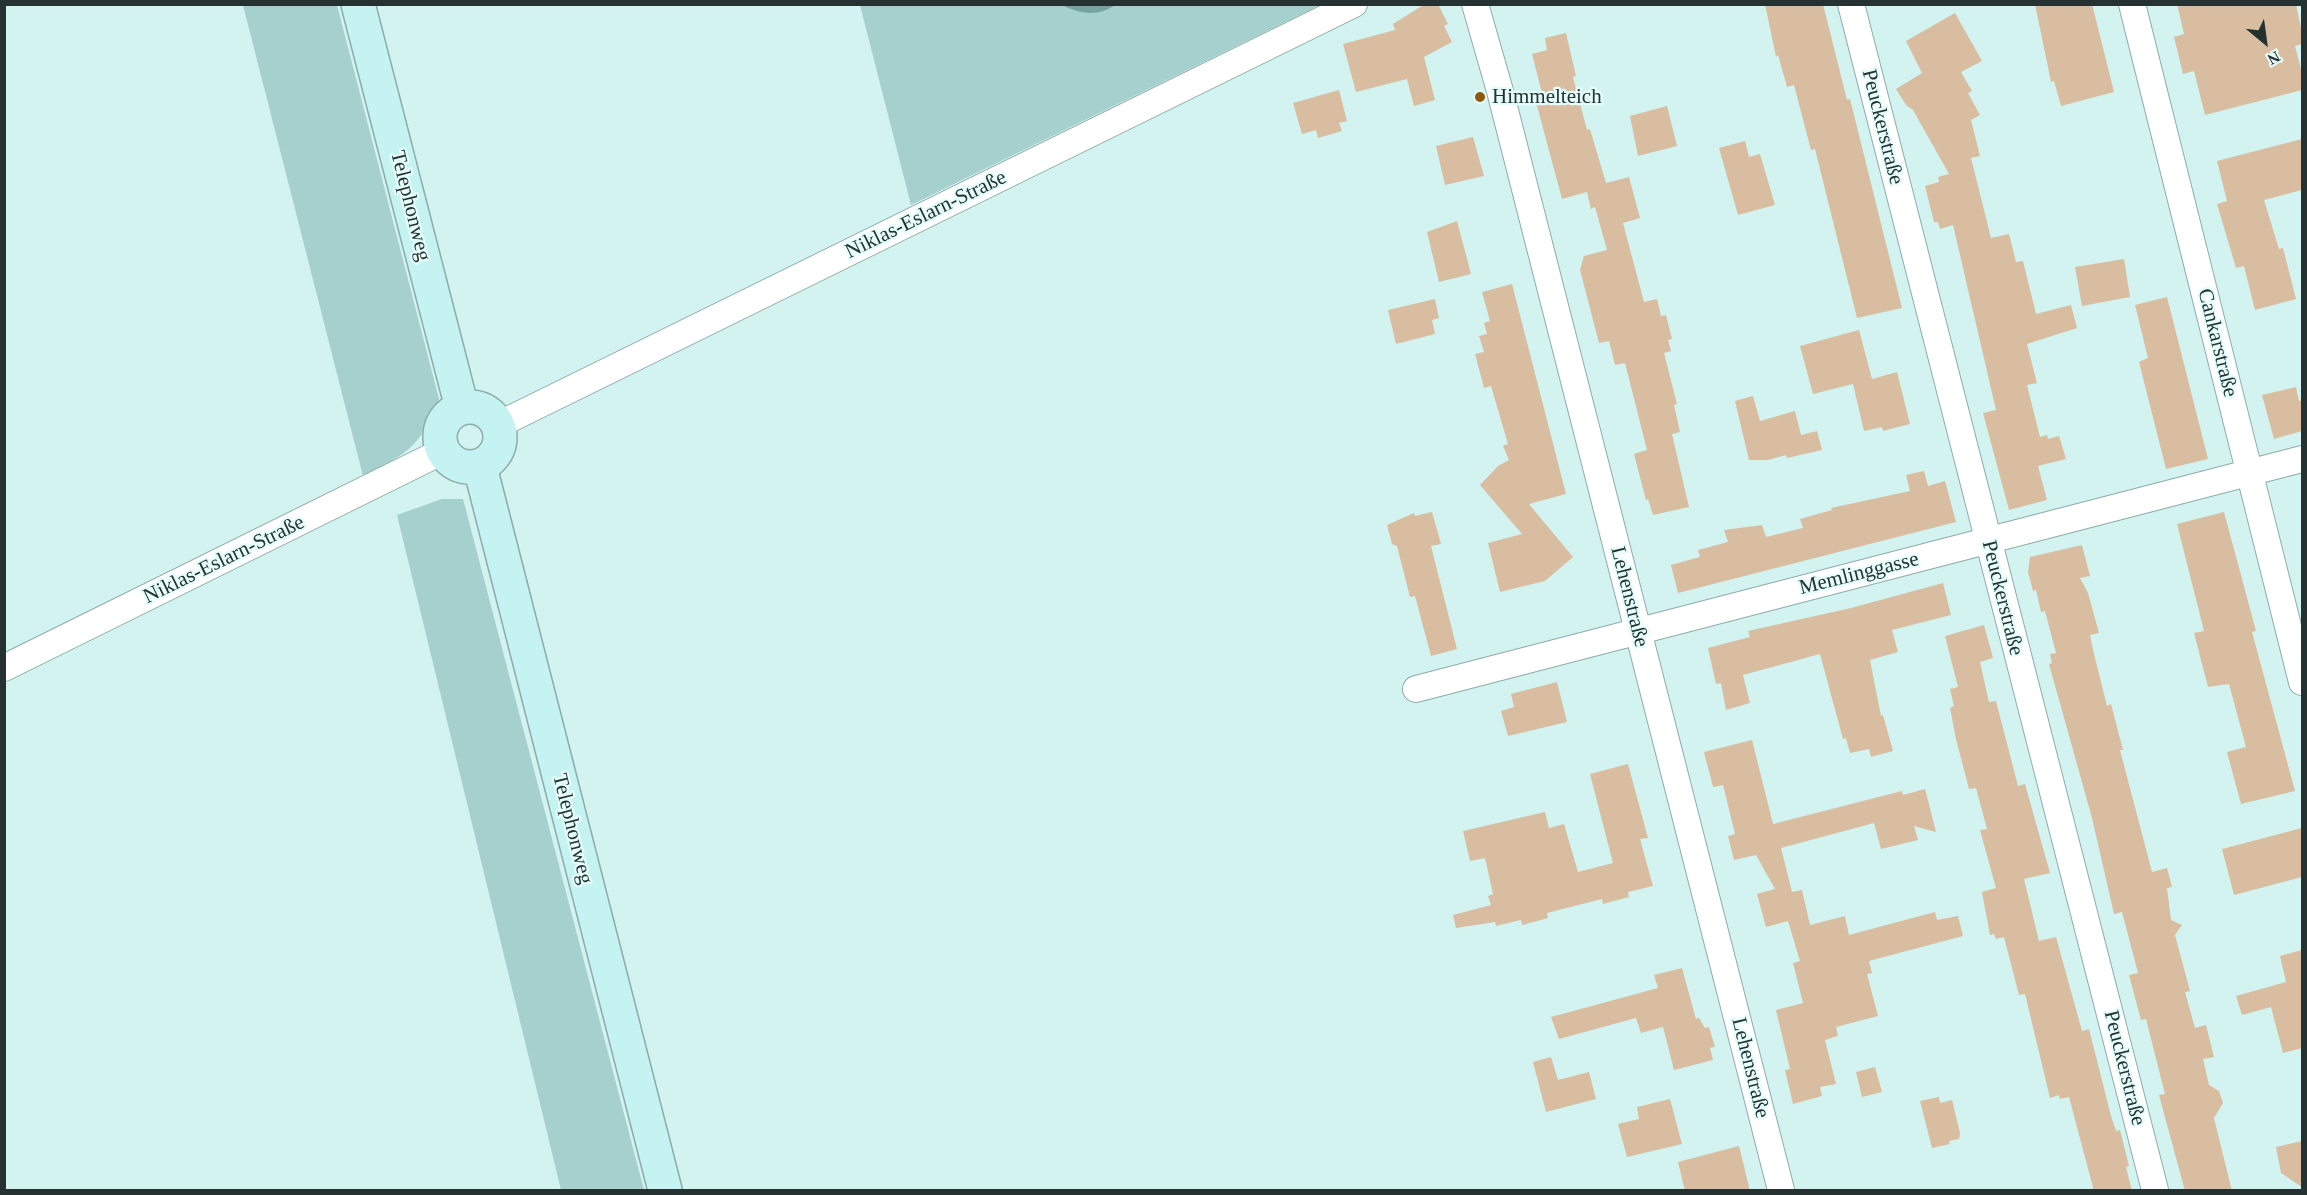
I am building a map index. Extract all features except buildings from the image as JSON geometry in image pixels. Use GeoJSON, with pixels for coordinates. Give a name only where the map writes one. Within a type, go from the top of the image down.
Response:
{"type":"FeatureCollection","features":[{"type":"Feature","properties":{"kind":"street","name":"Telephonweg"},"geometry":{"type":"LineString","coordinates":[[358,4],[462,408]]}},
{"type":"Feature","properties":{"kind":"street","name":"Niklas-Eslarn-Straße"},"geometry":{"type":"LineString","coordinates":[[498,425],[1354,4]]}},
{"type":"Feature","properties":{"kind":"street","name":"Lehenstraße"},"geometry":{"type":"LineString","coordinates":[[1475,4],[1500,91],[1781,1191]]}},
{"type":"Feature","properties":{"kind":"street","name":"Peuckerstraße"},"geometry":{"type":"LineString","coordinates":[[1851,4],[2155,1191]]}},
{"type":"Feature","properties":{"kind":"street","name":"Cankarstraße"},"geometry":{"type":"LineString","coordinates":[[2132,4],[2302,682]]}},
{"type":"Feature","properties":{"kind":"street"},"geometry":{"type":"LineString","coordinates":[[462,408],[484,410],[498,425],[501,435],[496,454],[480,467],[458,466],[443,452],[440,431],[444,420],[462,408]]}},
{"type":"Feature","properties":{"kind":"street","name":"Niklas-Eslarn-Straße"},"geometry":{"type":"LineString","coordinates":[[4,668],[443,452]]}},
{"type":"Feature","properties":{"kind":"street","name":"Memlinggasse"},"geometry":{"type":"LineString","coordinates":[[1416,688],[2302,459]]}},
{"type":"Feature","properties":{"kind":"street","name":"Telephonweg"},"geometry":{"type":"LineString","coordinates":[[480,467],[665,1191]]}},
{"type":"Feature","properties":{"kind":"shaded area"},"geometry":{"type":"Polygon","coordinates":[[[1062,4],[1075,10],[1089,12],[1102,11],[1115,4],[1320,5],[911,205],[860,5],[1062,4]]]}},
{"type":"Feature","properties":{"kind":"shaded area"},"geometry":{"type":"Polygon","coordinates":[[[1115,4],[1109,9],[1096,13],[1075,10],[1062,5],[1115,4]]]}},
{"type":"Feature","properties":{"kind":"shaded area"},"geometry":{"type":"Polygon","coordinates":[[[243,5],[337,5],[439,399],[425,429],[411,447],[363,476],[243,5]]]}},
{"type":"Feature","properties":{"kind":"shaded area"},"geometry":{"type":"Polygon","coordinates":[[[442,499],[463,499],[644,1190],[561,1190],[397,515],[442,499]]]}},
{"type":"Feature","properties":{"kind":"place","name":"Himmelteich"},"geometry":{"type":"Point","coordinates":[1480,97]}}]}
